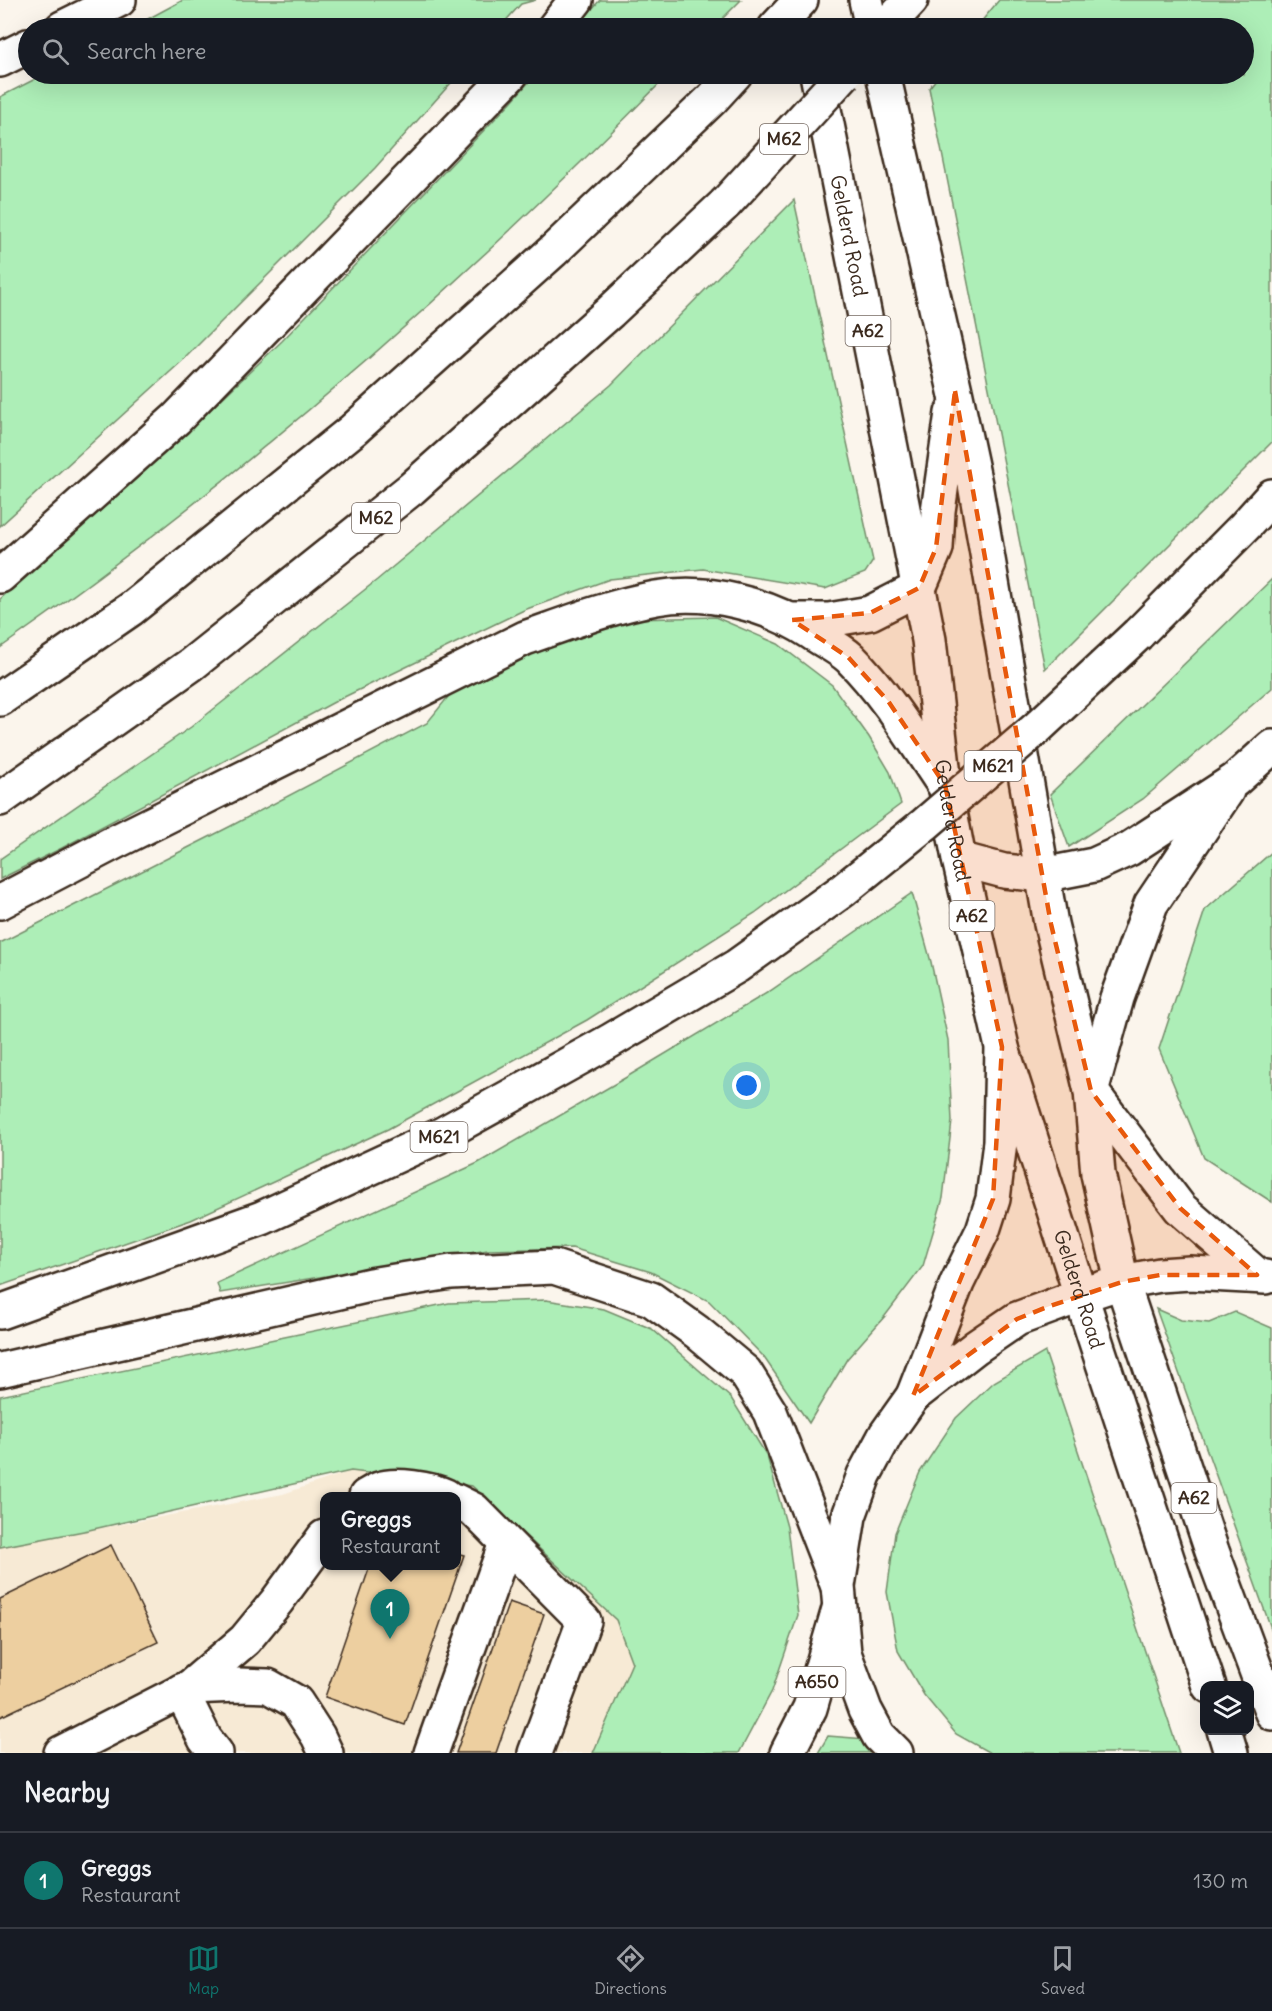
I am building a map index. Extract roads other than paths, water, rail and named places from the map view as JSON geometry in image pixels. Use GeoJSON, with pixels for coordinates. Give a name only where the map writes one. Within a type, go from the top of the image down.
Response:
{"type":"FeatureCollection","features":[{"type":"Feature","properties":{"kind":"main road"},"geometry":{"type":"LineString","coordinates":[[82,18],[119,0]]}},
{"type":"Feature","properties":{"kind":"main road"},"geometry":{"type":"LineString","coordinates":[[562,18],[576,0]]}},
{"type":"Feature","properties":{"kind":"main road"},"geometry":{"type":"LineString","coordinates":[[785,18],[802,0]]}},
{"type":"Feature","properties":{"kind":"main road"},"geometry":{"type":"LineString","coordinates":[[802,0],[806,18]]}},
{"type":"Feature","properties":{"kind":"main road"},"geometry":{"type":"LineString","coordinates":[[866,0],[870,18]]}},
{"type":"Feature","properties":{"kind":"main road"},"geometry":{"type":"LineString","coordinates":[[894,18],[911,0]]}},
{"type":"Feature","properties":{"kind":"main road"},"geometry":{"type":"LineString","coordinates":[[0,60],[18,51]]}},
{"type":"Feature","properties":{"kind":"main road"},"geometry":{"type":"LineString","coordinates":[[0,576],[176,419],[501,84]]}},
{"type":"Feature","properties":{"kind":"main road"},"geometry":{"type":"LineString","coordinates":[[0,699],[131,609],[353,430],[553,251],[726,84]]}},
{"type":"Feature","properties":{"kind":"main road","name":"Gelderd Road"},"geometry":{"type":"LineString","coordinates":[[819,84],[929,640],[945,786],[959,859],[1002,1047],[1207,1681]]}},
{"type":"Feature","properties":{"kind":"main road","name":"M62"},"geometry":{"type":"LineString","coordinates":[[0,799],[192,664],[411,489],[610,312],[725,204],[835,84]]}},
{"type":"Feature","properties":{"kind":"main road","name":"A62"},"geometry":{"type":"LineString","coordinates":[[885,84],[956,390],[975,484],[1051,924],[1091,1091],[1098,1174],[1122,1282],[1212,1551],[1272,1713]]}},
{"type":"Feature","properties":{"kind":"main road"},"geometry":{"type":"LineString","coordinates":[[792,620],[830,620],[870,613],[919,588],[936,548],[938,511],[956,390]]}},
{"type":"Feature","properties":{"kind":"main road","name":"M621"},"geometry":{"type":"LineString","coordinates":[[0,1312],[262,1218],[439,1136],[610,1041],[737,966],[842,891],[925,824],[1037,728],[1138,634],[1272,496]]}},
{"type":"Feature","properties":{"kind":"main road"},"geometry":{"type":"LineString","coordinates":[[0,902],[115,842],[525,638],[575,620],[657,598],[717,598],[753,605],[792,620],[848,657],[888,701],[945,786]]}},
{"type":"Feature","properties":{"kind":"main road"},"geometry":{"type":"LineString","coordinates":[[959,859],[1004,871],[1043,875],[1094,865],[1129,849],[1235,780],[1272,747]]}},
{"type":"Feature","properties":{"kind":"main road"},"geometry":{"type":"LineString","coordinates":[[1235,780],[1151,904],[1117,998],[1091,1091],[1180,1208],[1265,1276]]}},
{"type":"Feature","properties":{"kind":"main road"},"geometry":{"type":"LineString","coordinates":[[896,1753],[879,1736],[865,1710],[844,1653],[838,1597],[849,1516],[864,1475],[886,1434],[913,1396],[957,1283],[983,1230],[993,1199],[1000,1142],[1002,1047]]}},
{"type":"Feature","properties":{"kind":"main road"},"geometry":{"type":"LineString","coordinates":[[0,1370],[370,1285],[451,1272],[554,1267],[651,1299],[697,1332],[745,1372],[770,1412],[838,1597]]}},
{"type":"Feature","properties":{"kind":"main road"},"geometry":{"type":"LineString","coordinates":[[913,1396],[976,1347],[1017,1319],[1082,1294],[1122,1282],[1160,1275],[1190,1273],[1265,1276]]}},
{"type":"Feature","properties":{"kind":"main road"},"geometry":{"type":"LineString","coordinates":[[374,1492],[380,1488],[402,1487],[438,1492]]}},
{"type":"Feature","properties":{"kind":"main road"},"geometry":{"type":"LineString","coordinates":[[461,1504],[474,1510],[584,1620],[535,1753]]}},
{"type":"Feature","properties":{"kind":"main road"},"geometry":{"type":"LineString","coordinates":[[61,1753],[185,1689],[244,1640],[277,1601],[320,1542]]}},
{"type":"Feature","properties":{"kind":"main road"},"geometry":{"type":"LineString","coordinates":[[431,1753],[506,1543]]}},
{"type":"Feature","properties":{"kind":"main road","name":"A650"},"geometry":{"type":"LineString","coordinates":[[787,1753],[810,1708],[838,1597]]}},
{"type":"Feature","properties":{"kind":"main road"},"geometry":{"type":"LineString","coordinates":[[185,1689],[237,1685],[268,1686],[296,1702],[326,1753]]}},
{"type":"Feature","properties":{"kind":"main road"},"geometry":{"type":"LineString","coordinates":[[185,1689],[205,1739],[216,1753]]}},
{"type":"Feature","properties":{"kind":"main road"},"geometry":{"type":"LineString","coordinates":[[1225,1735],[1231,1753]]}},
{"type":"Feature","properties":{"kind":"place","name":"Greggs"},"geometry":{"type":"Point","coordinates":[390,1639]}}]}
